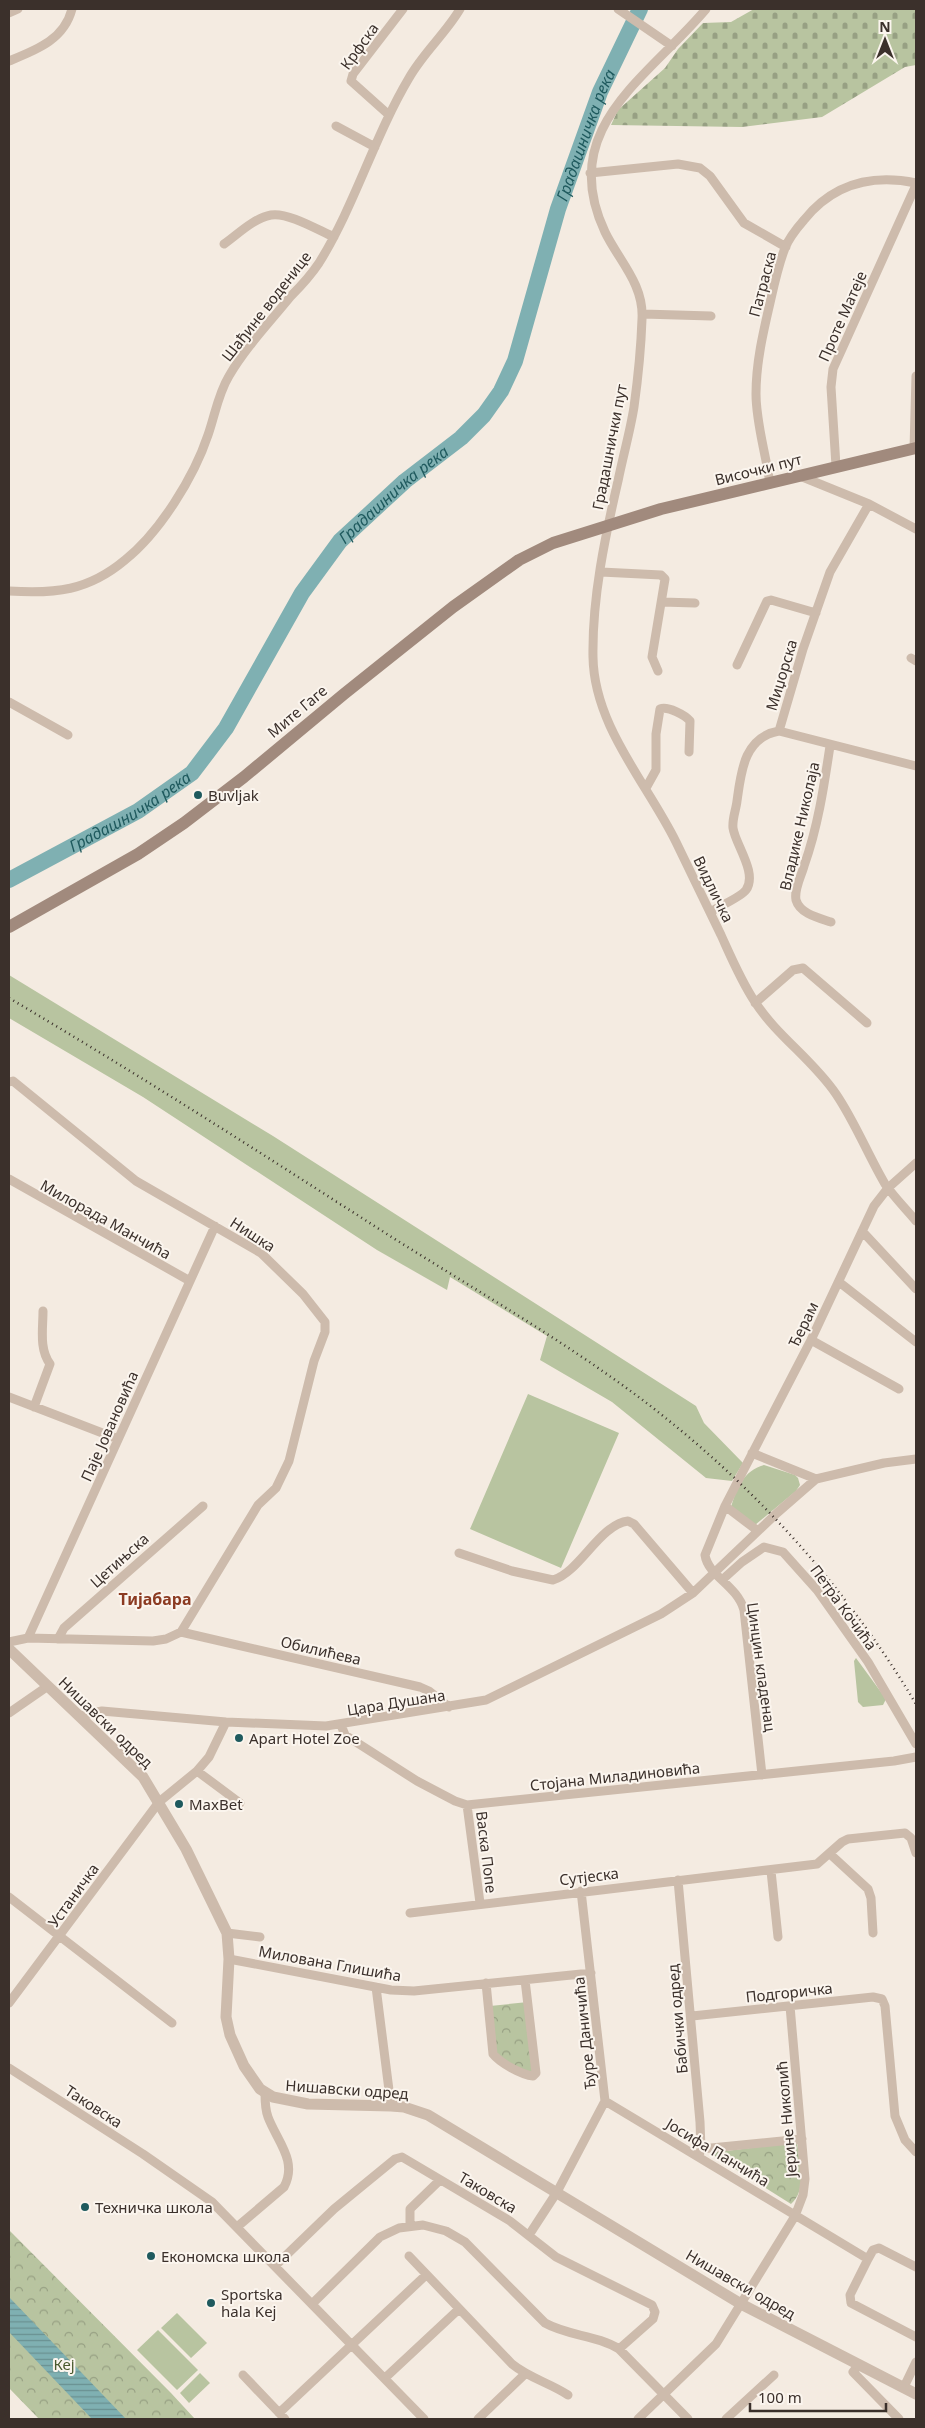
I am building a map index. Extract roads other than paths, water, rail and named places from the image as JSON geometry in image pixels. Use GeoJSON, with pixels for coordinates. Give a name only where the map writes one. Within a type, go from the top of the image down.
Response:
{"type":"FeatureCollection","features":[{"type":"Feature","properties":{"kind":"main road","name":"Височки пут"},"geometry":{"type":"LineString","coordinates":[[607,526],[661,509],[915,448]]}},
{"type":"Feature","properties":{"kind":"main road","name":"Мите Гаге"},"geometry":{"type":"LineString","coordinates":[[9,927],[138,854],[184,823],[496,574],[554,543],[607,526]]}},
{"type":"Feature","properties":{"kind":"street"},"geometry":{"type":"LineString","coordinates":[[9,13],[18,9]]}},
{"type":"Feature","properties":{"kind":"street"},"geometry":{"type":"LineString","coordinates":[[9,61],[51,42],[62,31],[72,9]]}},
{"type":"Feature","properties":{"kind":"street","name":"Крфска"},"geometry":{"type":"LineString","coordinates":[[389,115],[350,81],[353,74],[403,9]]}},
{"type":"Feature","properties":{"kind":"street","name":"Шађине воденице"},"geometry":{"type":"LineString","coordinates":[[9,591],[56,592],[80,587],[106,575],[126,559],[166,516],[190,477],[208,436],[216,406],[228,377],[263,330],[317,266],[334,237],[389,115],[409,77],[460,9]]}},
{"type":"Feature","properties":{"kind":"street","name":"Градашнички пут"},"geometry":{"type":"LineString","coordinates":[[607,526],[634,410],[643,314],[634,281],[606,233],[594,201],[590,173],[595,146],[604,124],[614,107],[633,84],[706,9]]}},
{"type":"Feature","properties":{"kind":"street"},"geometry":{"type":"LineString","coordinates":[[621,12],[672,46]]}},
{"type":"Feature","properties":{"kind":"street"},"geometry":{"type":"LineString","coordinates":[[336,126],[375,147]]}},
{"type":"Feature","properties":{"kind":"street"},"geometry":{"type":"LineString","coordinates":[[590,173],[678,164],[700,168],[710,176],[744,223],[786,247]]}},
{"type":"Feature","properties":{"kind":"street","name":"Патраска"},"geometry":{"type":"LineString","coordinates":[[770,484],[756,395],[757,374],[768,313],[786,247],[812,210],[828,195],[845,188],[877,180],[890,179],[916,184]]}},
{"type":"Feature","properties":{"kind":"street","name":"Проте Матеје"},"geometry":{"type":"LineString","coordinates":[[836,466],[831,387],[833,369],[916,184]]}},
{"type":"Feature","properties":{"kind":"street"},"geometry":{"type":"LineString","coordinates":[[224,244],[258,220],[272,215],[285,216],[334,237]]}},
{"type":"Feature","properties":{"kind":"street"},"geometry":{"type":"LineString","coordinates":[[643,314],[711,316]]}},
{"type":"Feature","properties":{"kind":"street"},"geometry":{"type":"LineString","coordinates":[[915,448],[916,376]]}},
{"type":"Feature","properties":{"kind":"street"},"geometry":{"type":"LineString","coordinates":[[800,476],[869,504],[916,530]]}},
{"type":"Feature","properties":{"kind":"street","name":"Миџорска"},"geometry":{"type":"LineString","coordinates":[[710,912],[746,891],[749,884],[748,869],[733,826],[743,765],[755,743],[769,733],[778,731],[830,572],[869,504]]}},
{"type":"Feature","properties":{"kind":"street","name":"Видличка"},"geometry":{"type":"LineString","coordinates":[[607,526],[593,643],[595,679],[604,711],[616,738],[673,837],[755,1002],[814,1066],[837,1095],[888,1188],[916,1221]]}},
{"type":"Feature","properties":{"kind":"street"},"geometry":{"type":"LineString","coordinates":[[601,572],[663,576],[666,580],[652,657],[658,671]]}},
{"type":"Feature","properties":{"kind":"street"},"geometry":{"type":"LineString","coordinates":[[737,664],[767,601],[771,600],[816,613]]}},
{"type":"Feature","properties":{"kind":"street"},"geometry":{"type":"LineString","coordinates":[[662,602],[695,603]]}},
{"type":"Feature","properties":{"kind":"street"},"geometry":{"type":"LineString","coordinates":[[9,702],[68,735]]}},
{"type":"Feature","properties":{"kind":"street"},"geometry":{"type":"LineString","coordinates":[[646,788],[656,770],[658,713],[662,708],[690,721],[689,752]]}},
{"type":"Feature","properties":{"kind":"street","name":"Владике Николаја"},"geometry":{"type":"LineString","coordinates":[[778,731],[830,746],[916,766]]}},
{"type":"Feature","properties":{"kind":"street","name":"Владике Николаја"},"geometry":{"type":"LineString","coordinates":[[830,746],[820,808],[796,891],[797,902],[801,909],[831,922]]}},
{"type":"Feature","properties":{"kind":"street"},"geometry":{"type":"LineString","coordinates":[[755,1002],[793,970],[803,968],[867,1024]]}},
{"type":"Feature","properties":{"kind":"street","name":"Нишка"},"geometry":{"type":"LineString","coordinates":[[11,1081],[136,1181],[261,1253],[311,1303],[326,1326],[311,1370],[289,1461],[276,1488],[258,1505],[181,1632]]}},
{"type":"Feature","properties":{"kind":"street","name":"Ђерам"},"geometry":{"type":"LineString","coordinates":[[725,1506],[811,1340],[874,1206],[888,1188],[916,1164]]}},
{"type":"Feature","properties":{"kind":"street","name":"Милорада Манчића"},"geometry":{"type":"LineString","coordinates":[[9,1179],[190,1281]]}},
{"type":"Feature","properties":{"kind":"street","name":"Паје Јовановића"},"geometry":{"type":"LineString","coordinates":[[28,1638],[215,1226]]}},
{"type":"Feature","properties":{"kind":"street"},"geometry":{"type":"LineString","coordinates":[[862,1231],[916,1289]]}},
{"type":"Feature","properties":{"kind":"street"},"geometry":{"type":"LineString","coordinates":[[839,1282],[916,1342]]}},
{"type":"Feature","properties":{"kind":"street"},"geometry":{"type":"LineString","coordinates":[[34,1407],[50,1364],[44,1355],[42,1346],[43,1311]]}},
{"type":"Feature","properties":{"kind":"street"},"geometry":{"type":"LineString","coordinates":[[811,1340],[899,1389]]}},
{"type":"Feature","properties":{"kind":"street"},"geometry":{"type":"LineString","coordinates":[[9,1397],[118,1439]]}},
{"type":"Feature","properties":{"kind":"street"},"geometry":{"type":"LineString","coordinates":[[752,1453],[816,1479],[884,1463],[916,1459]]}},
{"type":"Feature","properties":{"kind":"street","name":"Цара Душана"},"geometry":{"type":"LineString","coordinates":[[79,1716],[102,1710],[226,1722],[295,1726],[341,1725],[486,1700],[661,1614],[693,1593],[816,1479]]}},
{"type":"Feature","properties":{"kind":"street","name":"Цетињска"},"geometry":{"type":"LineString","coordinates":[[58,1638],[64,1628],[203,1506]]}},
{"type":"Feature","properties":{"kind":"street"},"geometry":{"type":"LineString","coordinates":[[715,1573],[707,1562],[705,1555],[725,1506],[758,1531]]}},
{"type":"Feature","properties":{"kind":"street"},"geometry":{"type":"LineString","coordinates":[[459,1553],[512,1571],[553,1580],[567,1571],[617,1524],[628,1521],[634,1524],[693,1593]]}},
{"type":"Feature","properties":{"kind":"street","name":"Петра Кочића"},"geometry":{"type":"LineString","coordinates":[[722,1580],[742,1562],[764,1547],[783,1552],[818,1590],[868,1662],[916,1744]]}},
{"type":"Feature","properties":{"kind":"street","name":"Цинцин кладенац"},"geometry":{"type":"LineString","coordinates":[[715,1573],[736,1593],[744,1610],[762,1775]]}},
{"type":"Feature","properties":{"kind":"street"},"geometry":{"type":"LineString","coordinates":[[9,1642],[28,1638],[153,1641],[166,1639],[181,1632]]}},
{"type":"Feature","properties":{"kind":"street","name":"Обилићева"},"geometry":{"type":"LineString","coordinates":[[181,1632],[420,1688],[429,1691],[450,1707]]}},
{"type":"Feature","properties":{"kind":"street","name":"Нишавски одред"},"geometry":{"type":"LineString","coordinates":[[9,1649],[136,1769],[159,1802],[186,1849],[227,1933],[229,1959],[226,2017],[230,2034],[244,2066],[265,2093],[282,2100],[308,2104],[391,2106],[417,2110],[440,2121],[742,2304],[858,2366],[916,2394]]}},
{"type":"Feature","properties":{"kind":"street"},"geometry":{"type":"LineString","coordinates":[[9,1713],[48,1686]]}},
{"type":"Feature","properties":{"kind":"street","name":"Устаничка"},"geometry":{"type":"LineString","coordinates":[[9,2003],[159,1802],[197,1771],[209,1757],[226,1722]]}},
{"type":"Feature","properties":{"kind":"street","name":"Стојана Миладиновића"},"geometry":{"type":"LineString","coordinates":[[341,1725],[345,1736],[389,1764],[455,1801],[467,1805],[762,1775],[916,1757]]}},
{"type":"Feature","properties":{"kind":"street"},"geometry":{"type":"LineString","coordinates":[[197,1771],[240,1803]]}},
{"type":"Feature","properties":{"kind":"street","name":"Васка Попе"},"geometry":{"type":"LineString","coordinates":[[467,1805],[480,1903]]}},
{"type":"Feature","properties":{"kind":"street","name":"Сутјеска"},"geometry":{"type":"LineString","coordinates":[[410,1913],[581,1891],[771,1871],[816,1864],[846,1840],[905,1833],[912,1838],[916,1854]]}},
{"type":"Feature","properties":{"kind":"street"},"geometry":{"type":"LineString","coordinates":[[830,1854],[868,1888],[871,1898],[872,1933]]}},
{"type":"Feature","properties":{"kind":"street"},"geometry":{"type":"LineString","coordinates":[[771,1871],[778,1937]]}},
{"type":"Feature","properties":{"kind":"street","name":"Бабички одред"},"geometry":{"type":"LineString","coordinates":[[678,1880],[692,2016],[700,2152]]}},
{"type":"Feature","properties":{"kind":"street","name":"Ђуре Даничића"},"geometry":{"type":"LineString","coordinates":[[557,2192],[605,2100],[581,1891]]}},
{"type":"Feature","properties":{"kind":"street"},"geometry":{"type":"LineString","coordinates":[[9,1897],[172,2022]]}},
{"type":"Feature","properties":{"kind":"street"},"geometry":{"type":"LineString","coordinates":[[227,1933],[260,1937]]}},
{"type":"Feature","properties":{"kind":"street","name":"Милована Глишића"},"geometry":{"type":"LineString","coordinates":[[229,1959],[376,1988],[414,1991],[591,1973]]}},
{"type":"Feature","properties":{"kind":"street"},"geometry":{"type":"LineString","coordinates":[[486,1983],[493,2054],[496,2058],[533,2076],[536,2073],[524,1980]]}},
{"type":"Feature","properties":{"kind":"street"},"geometry":{"type":"LineString","coordinates":[[376,1988],[391,2106]]}},
{"type":"Feature","properties":{"kind":"street","name":"Подгоричка"},"geometry":{"type":"LineString","coordinates":[[692,2016],[873,1997],[882,1999],[885,2006],[895,2116],[905,2140],[916,2152]]}},
{"type":"Feature","properties":{"kind":"street","name":"Јерине Николић"},"geometry":{"type":"LineString","coordinates":[[638,2419],[716,2344],[795,2216],[803,2195],[805,2179],[790,2006]]}},
{"type":"Feature","properties":{"kind":"street","name":"Таковска"},"geometry":{"type":"LineString","coordinates":[[9,2068],[174,2174],[212,2202],[385,2378],[418,2417]]}},
{"type":"Feature","properties":{"kind":"street","name":"Нишавски одред"},"geometry":{"type":"LineString","coordinates":[[237,2227],[284,2187],[288,2180],[286,2153],[268,2116],[265,2093]]}},
{"type":"Feature","properties":{"kind":"street","name":"Јосифа Панчића"},"geometry":{"type":"LineString","coordinates":[[605,2100],[700,2152],[795,2216],[868,2259]]}},
{"type":"Feature","properties":{"kind":"street","name":"Јосифа Панчића"},"geometry":{"type":"LineString","coordinates":[[700,2152],[802,2139]]}},
{"type":"Feature","properties":{"kind":"street","name":"Таковска"},"geometry":{"type":"LineString","coordinates":[[275,2266],[334,2209],[395,2159],[402,2157],[487,2206],[529,2235],[556,2257],[652,2305],[655,2312],[653,2319],[619,2349]]}},
{"type":"Feature","properties":{"kind":"street"},"geometry":{"type":"LineString","coordinates":[[410,2225],[410,2208],[440,2180]]}},
{"type":"Feature","properties":{"kind":"street"},"geometry":{"type":"LineString","coordinates":[[529,2235],[557,2192]]}},
{"type":"Feature","properties":{"kind":"street"},"geometry":{"type":"LineString","coordinates":[[313,2303],[375,2241],[390,2231],[410,2225],[438,2228],[465,2242],[545,2323],[557,2329],[610,2343],[619,2349],[688,2419]]}},
{"type":"Feature","properties":{"kind":"street"},"geometry":{"type":"LineString","coordinates":[[916,2267],[879,2248],[873,2250],[850,2295],[851,2303],[916,2337]]}},
{"type":"Feature","properties":{"kind":"street"},"geometry":{"type":"LineString","coordinates":[[409,2256],[525,2374],[550,2384],[568,2395]]}},
{"type":"Feature","properties":{"kind":"street"},"geometry":{"type":"LineString","coordinates":[[243,2375],[282,2416],[352,2344],[426,2275]]}},
{"type":"Feature","properties":{"kind":"street"},"geometry":{"type":"LineString","coordinates":[[385,2378],[459,2309]]}},
{"type":"Feature","properties":{"kind":"street"},"geometry":{"type":"LineString","coordinates":[[904,2387],[916,2362]]}},
{"type":"Feature","properties":{"kind":"street"},"geometry":{"type":"LineString","coordinates":[[858,2366],[853,2372],[899,2419]]}},
{"type":"Feature","properties":{"kind":"street"},"geometry":{"type":"LineString","coordinates":[[478,2419],[525,2374]]}},
{"type":"Feature","properties":{"kind":"street"},"geometry":{"type":"LineString","coordinates":[[726,2419],[774,2374]]}},
{"type":"Feature","properties":{"kind":"water"},"geometry":{"type":"Polygon","coordinates":[[[9,2297],[126,2419],[92,2419],[9,2332],[9,2297]]]}},
{"type":"Feature","properties":{"kind":"waterway","name":"Градашничка река"},"geometry":{"type":"LineString","coordinates":[[9,880],[138,811],[192,773],[226,728],[302,593],[340,541],[405,481],[461,438],[484,415],[501,391],[515,361],[558,209],[600,92],[640,9]]}},
{"type":"Feature","properties":{"kind":"railway"},"geometry":{"type":"LineString","coordinates":[[9,998],[153,1085],[517,1315],[579,1355],[640,1398],[681,1430],[720,1465],[793,1538],[859,1618],[916,1704]]}},
{"type":"Feature","properties":{"kind":"place","name":"Buvljak"},"geometry":{"type":"Point","coordinates":[198,795]}},
{"type":"Feature","properties":{"kind":"place","name":"Apart Hotel Zoe"},"geometry":{"type":"Point","coordinates":[239,1738]}},
{"type":"Feature","properties":{"kind":"place","name":"MaxBet"},"geometry":{"type":"Point","coordinates":[179,1804]}},
{"type":"Feature","properties":{"kind":"place","name":"Техничка школа"},"geometry":{"type":"Point","coordinates":[85,2207]}},
{"type":"Feature","properties":{"kind":"place","name":"Економска школа"},"geometry":{"type":"Point","coordinates":[151,2256]}},
{"type":"Feature","properties":{"kind":"place","name":"Sportska hala Kej"},"geometry":{"type":"Point","coordinates":[211,2303]}},
{"type":"Feature","properties":{"kind":"district","name":"Тијабара"},"geometry":{"type":"Point","coordinates":[155,1599]}},
{"type":"Feature","properties":{"kind":"park label","name":"Кеј"},"geometry":{"type":"Point","coordinates":[64,2364]}}]}
